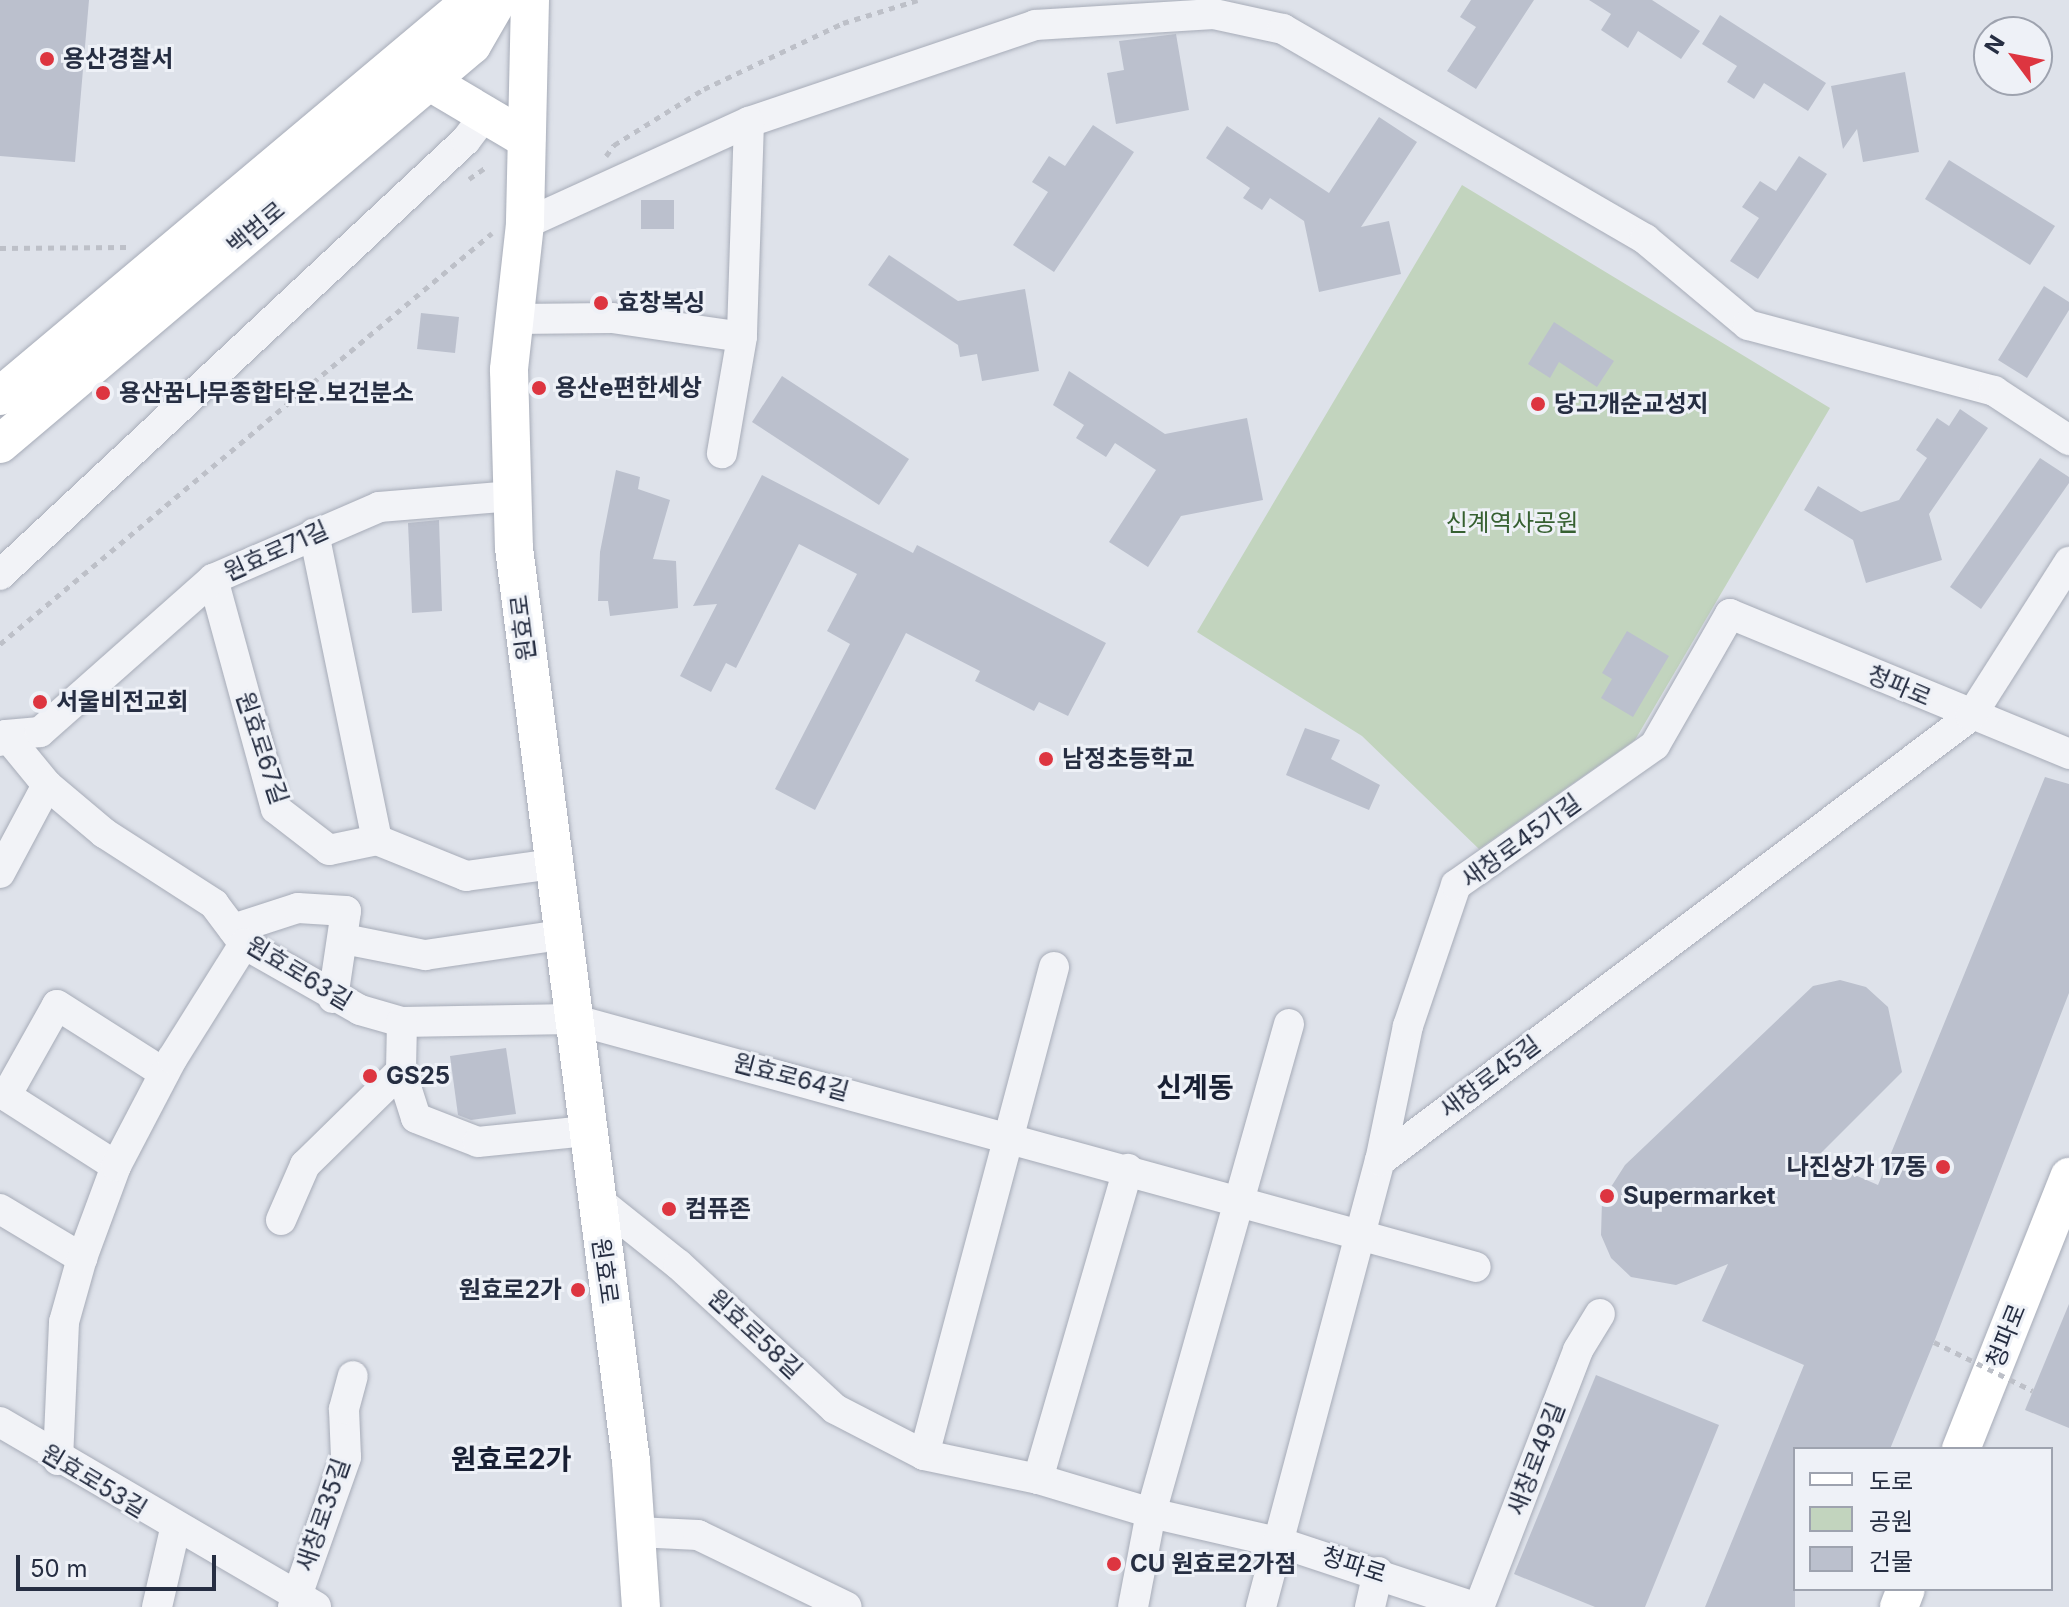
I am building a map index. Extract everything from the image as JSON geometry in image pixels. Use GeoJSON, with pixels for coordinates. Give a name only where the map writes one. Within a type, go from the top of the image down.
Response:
{"type":"FeatureCollection","features":[{"type":"Feature","properties":{"kind":"main road","name":"백범로"},"geometry":{"type":"LineString","coordinates":[[0,444],[408,85],[472,0]]}},
{"type":"Feature","properties":{"kind":"main road","name":"백범로"},"geometry":{"type":"LineString","coordinates":[[0,396],[408,85],[472,45],[498,0]]}},
{"type":"Feature","properties":{"kind":"main road","name":"원효로"},"geometry":{"type":"LineString","coordinates":[[530,0],[526,139],[508,229],[515,319],[509,370],[514,548],[637,1532],[641,1607]]}},
{"type":"Feature","properties":{"kind":"main road"},"geometry":{"type":"LineString","coordinates":[[408,85],[487,112],[526,139]]}},
{"type":"Feature","properties":{"kind":"main road","name":"청파로"},"geometry":{"type":"LineString","coordinates":[[1962,1447],[2069,1177]]}},
{"type":"Feature","properties":{"kind":"street"},"geometry":{"type":"LineString","coordinates":[[508,229],[568,205],[749,122],[1035,25],[1214,14],[1283,29],[1645,239],[1748,325],[1994,391],[2069,440]]}},
{"type":"Feature","properties":{"kind":"street"},"geometry":{"type":"LineString","coordinates":[[0,575],[466,140],[487,112]]}},
{"type":"Feature","properties":{"kind":"street"},"geometry":{"type":"LineString","coordinates":[[722,453],[742,337],[749,122]]}},
{"type":"Feature","properties":{"kind":"street"},"geometry":{"type":"LineString","coordinates":[[515,319],[612,318],[742,337]]}},
{"type":"Feature","properties":{"kind":"street","name":"원효로71길"},"geometry":{"type":"LineString","coordinates":[[3,738],[40,732],[213,579],[379,507],[513,496]]}},
{"type":"Feature","properties":{"kind":"street"},"geometry":{"type":"LineString","coordinates":[[314,533],[377,840],[466,876],[552,864]]}},
{"type":"Feature","properties":{"kind":"street"},"geometry":{"type":"LineString","coordinates":[[1971,716],[2069,562]]}},
{"type":"Feature","properties":{"kind":"street","name":"원효로67길"},"geometry":{"type":"LineString","coordinates":[[213,579],[276,809],[329,850],[377,840]]}},
{"type":"Feature","properties":{"kind":"street","name":"청파로"},"geometry":{"type":"LineString","coordinates":[[1730,614],[2069,754]]}},
{"type":"Feature","properties":{"kind":"street","name":"새창로45가길"},"geometry":{"type":"LineString","coordinates":[[1380,1161],[1408,1026],[1456,885],[1655,745],[1730,614]]}},
{"type":"Feature","properties":{"kind":"street","name":"새창로45길"},"geometry":{"type":"LineString","coordinates":[[1380,1161],[1971,716]]}},
{"type":"Feature","properties":{"kind":"street","name":"원효로63길"},"geometry":{"type":"LineString","coordinates":[[3,738],[47,785],[104,833],[214,904],[238,936],[333,998],[402,1022],[572,1019]]}},
{"type":"Feature","properties":{"kind":"street"},"geometry":{"type":"LineString","coordinates":[[0,873],[47,785]]}},
{"type":"Feature","properties":{"kind":"street"},"geometry":{"type":"LineString","coordinates":[[58,1460],[64,1322],[82,1258],[116,1166],[238,936],[298,908],[346,911],[333,998]]}},
{"type":"Feature","properties":{"kind":"street"},"geometry":{"type":"LineString","coordinates":[[344,939],[425,955],[561,935]]}},
{"type":"Feature","properties":{"kind":"street"},"geometry":{"type":"LineString","coordinates":[[924,1455],[1054,967]]}},
{"type":"Feature","properties":{"kind":"street"},"geometry":{"type":"LineString","coordinates":[[116,1166],[6,1096],[57,1005],[164,1073]]}},
{"type":"Feature","properties":{"kind":"street","name":"원효로64길"},"geometry":{"type":"LineString","coordinates":[[572,1019],[1010,1136],[1476,1267]]}},
{"type":"Feature","properties":{"kind":"street"},"geometry":{"type":"LineString","coordinates":[[402,1022],[401,1071],[416,1118],[478,1142],[586,1131]]}},
{"type":"Feature","properties":{"kind":"street"},"geometry":{"type":"LineString","coordinates":[[1133,1607],[1151,1513],[1289,1024]]}},
{"type":"Feature","properties":{"kind":"street"},"geometry":{"type":"LineString","coordinates":[[281,1220],[305,1165],[401,1071]]}},
{"type":"Feature","properties":{"kind":"street"},"geometry":{"type":"LineString","coordinates":[[1261,1607],[1380,1161]]}},
{"type":"Feature","properties":{"kind":"street"},"geometry":{"type":"LineString","coordinates":[[1038,1479],[1128,1169]]}},
{"type":"Feature","properties":{"kind":"street","name":"원효로58길"},"geometry":{"type":"LineString","coordinates":[[595,1198],[679,1265],[835,1409],[924,1455],[1038,1479],[1151,1513],[1278,1542]]}},
{"type":"Feature","properties":{"kind":"street"},"geometry":{"type":"LineString","coordinates":[[0,1209],[82,1258]]}},
{"type":"Feature","properties":{"kind":"street","name":"새창로49길"},"geometry":{"type":"LineString","coordinates":[[1476,1607],[1578,1350],[1600,1314]]}},
{"type":"Feature","properties":{"kind":"street","name":"새창로35길"},"geometry":{"type":"LineString","coordinates":[[301,1603],[346,1457],[344,1409],[353,1376]]}},
{"type":"Feature","properties":{"kind":"street","name":"원효로53길"},"geometry":{"type":"LineString","coordinates":[[0,1422],[58,1460],[301,1603]]}},
{"type":"Feature","properties":{"kind":"street"},"geometry":{"type":"LineString","coordinates":[[157,1607],[175,1529]]}},
{"type":"Feature","properties":{"kind":"street"},"geometry":{"type":"LineString","coordinates":[[637,1532],[698,1535],[847,1607]]}},
{"type":"Feature","properties":{"kind":"street","name":"청파로"},"geometry":{"type":"LineString","coordinates":[[1278,1542],[1378,1572],[1476,1607]]}},
{"type":"Feature","properties":{"kind":"street"},"geometry":{"type":"LineString","coordinates":[[1370,1607],[1378,1572]]}},
{"type":"Feature","properties":{"kind":"path"},"geometry":{"type":"LineString","coordinates":[[568,205],[614,145],[704,89],[843,23],[918,0]]}},
{"type":"Feature","properties":{"kind":"path"},"geometry":{"type":"LineString","coordinates":[[0,644],[508,229]]}},
{"type":"Feature","properties":{"kind":"path"},"geometry":{"type":"LineString","coordinates":[[0,248],[136,247]]}},
{"type":"Feature","properties":{"kind":"path"},"geometry":{"type":"LineString","coordinates":[[1934,1342],[2033,1391]]}},
{"type":"Feature","properties":{"kind":"green space","name":"신계역사공원"},"geometry":{"type":"Polygon","coordinates":[[[1462,185],[1830,408],[1635,740],[1479,849],[1362,736],[1197,632],[1462,185]]]}},
{"type":"Feature","properties":{"kind":"building"},"geometry":{"type":"Polygon","coordinates":[[[0,0],[89,0],[75,162],[0,156],[0,0]]]}},
{"type":"Feature","properties":{"kind":"building"},"geometry":{"type":"Polygon","coordinates":[[[1471,0],[1534,0],[1476,89],[1447,71],[1476,27],[1460,17],[1471,0]]]}},
{"type":"Feature","properties":{"kind":"building"},"geometry":{"type":"Polygon","coordinates":[[[1589,0],[1652,0],[1700,31],[1681,59],[1638,31],[1628,48],[1601,30],[1611,14],[1589,0]]]}},
{"type":"Feature","properties":{"kind":"building"},"geometry":{"type":"Polygon","coordinates":[[[1720,15],[1826,83],[1808,111],[1764,83],[1754,99],[1727,82],[1737,66],[1702,44],[1720,15]]]}},
{"type":"Feature","properties":{"kind":"building"},"geometry":{"type":"Polygon","coordinates":[[[1176,34],[1189,110],[1116,124],[1107,73],[1124,70],[1119,41],[1176,34]]]}},
{"type":"Feature","properties":{"kind":"building"},"geometry":{"type":"Polygon","coordinates":[[[1905,72],[1919,152],[1863,162],[1857,129],[1843,149],[1831,86],[1905,72]]]}},
{"type":"Feature","properties":{"kind":"building"},"geometry":{"type":"Polygon","coordinates":[[[1379,117],[1417,142],[1361,227],[1389,221],[1401,274],[1319,292],[1304,221],[1270,198],[1262,210],[1243,198],[1250,188],[1206,158],[1227,126],[1329,193],[1379,117]]]}},
{"type":"Feature","properties":{"kind":"building"},"geometry":{"type":"Polygon","coordinates":[[[1093,125],[1134,152],[1054,272],[1013,245],[1048,192],[1032,182],[1049,156],[1065,166],[1093,125]]]}},
{"type":"Feature","properties":{"kind":"building"},"geometry":{"type":"Polygon","coordinates":[[[1799,156],[1827,174],[1758,279],[1730,261],[1759,218],[1742,207],[1760,181],[1776,191],[1799,156]]]}},
{"type":"Feature","properties":{"kind":"building"},"geometry":{"type":"Polygon","coordinates":[[[1949,160],[2055,226],[2030,265],[1925,199],[1949,160]]]}},
{"type":"Feature","properties":{"kind":"building"},"geometry":{"type":"Polygon","coordinates":[[[641,200],[674,200],[674,229],[641,229],[641,200]]]}},
{"type":"Feature","properties":{"kind":"building"},"geometry":{"type":"Polygon","coordinates":[[[889,255],[958,301],[1025,289],[1039,371],[982,381],[977,354],[960,357],[958,345],[868,285],[889,255]]]}},
{"type":"Feature","properties":{"kind":"building"},"geometry":{"type":"Polygon","coordinates":[[[2044,286],[2069,302],[2069,310],[2027,378],[1998,360],[2044,286]]]}},
{"type":"Feature","properties":{"kind":"building"},"geometry":{"type":"Polygon","coordinates":[[[421,313],[459,317],[455,353],[417,349],[421,313]]]}},
{"type":"Feature","properties":{"kind":"building"},"geometry":{"type":"Polygon","coordinates":[[[1554,322],[1614,361],[1597,387],[1559,362],[1550,378],[1528,364],[1554,322]]]}},
{"type":"Feature","properties":{"kind":"building"},"geometry":{"type":"Polygon","coordinates":[[[1069,371],[1165,434],[1247,418],[1263,500],[1181,516],[1148,567],[1109,542],[1156,470],[1115,443],[1106,457],[1076,438],[1084,425],[1053,405],[1069,371]]]}},
{"type":"Feature","properties":{"kind":"building"},"geometry":{"type":"Polygon","coordinates":[[[782,376],[909,459],[879,505],[752,422],[782,376]]]}},
{"type":"Feature","properties":{"kind":"building"},"geometry":{"type":"Polygon","coordinates":[[[1960,409],[1988,428],[1929,514],[1942,560],[1866,583],[1853,540],[1804,510],[1818,486],[1861,512],[1899,500],[1927,458],[1916,450],[1937,418],[1949,426],[1960,409]]]}},
{"type":"Feature","properties":{"kind":"building"},"geometry":{"type":"Polygon","coordinates":[[[2040,458],[2069,477],[2069,483],[1981,609],[1950,587],[2040,458]]]}},
{"type":"Feature","properties":{"kind":"building"},"geometry":{"type":"Polygon","coordinates":[[[616,470],[640,477],[638,489],[670,500],[653,559],[676,561],[678,608],[610,616],[608,601],[598,601],[600,552],[616,470]]]}},
{"type":"Feature","properties":{"kind":"building"},"geometry":{"type":"Polygon","coordinates":[[[762,475],[913,553],[917,545],[1106,643],[1068,716],[1039,702],[1034,711],[975,681],[980,671],[906,633],[815,810],[775,789],[850,644],[827,631],[857,574],[799,544],[736,668],[726,663],[711,692],[680,676],[717,604],[693,606],[762,475]]]}},
{"type":"Feature","properties":{"kind":"building"},"geometry":{"type":"Polygon","coordinates":[[[439,520],[442,611],[412,613],[408,523],[439,520]]]}},
{"type":"Feature","properties":{"kind":"building"},"geometry":{"type":"Polygon","coordinates":[[[1627,631],[1669,656],[1633,717],[1601,698],[1612,679],[1602,673],[1627,631]]]}},
{"type":"Feature","properties":{"kind":"building"},"geometry":{"type":"Polygon","coordinates":[[[1305,728],[1340,740],[1331,759],[1380,785],[1369,810],[1286,775],[1305,728]]]}},
{"type":"Feature","properties":{"kind":"building"},"geometry":{"type":"Polygon","coordinates":[[[2045,777],[2069,784],[2069,993],[1891,1447],[1793,1447],[1795,1607],[1705,1607],[1804,1365],[1702,1321],[1728,1264],[1676,1285],[1631,1277],[1611,1258],[1601,1235],[1602,1201],[1625,1165],[1813,986],[1840,980],[1866,987],[1888,1007],[1902,1072],[1816,1158],[1878,1185],[2045,777]]]}},
{"type":"Feature","properties":{"kind":"building"},"geometry":{"type":"Polygon","coordinates":[[[506,1048],[516,1114],[471,1120],[458,1115],[450,1056],[506,1048]]]}},
{"type":"Feature","properties":{"kind":"building"},"geometry":{"type":"Polygon","coordinates":[[[2069,1304],[2069,1428],[2025,1410],[2069,1304]]]}},
{"type":"Feature","properties":{"kind":"building"},"geometry":{"type":"Polygon","coordinates":[[[1596,1375],[1719,1425],[1645,1607],[1595,1607],[1514,1574],[1596,1375]]]}},
{"type":"Feature","properties":{"kind":"place","name":"용산경찰서"},"geometry":{"type":"Point","coordinates":[47,59]}},
{"type":"Feature","properties":{"kind":"place","name":"효창복싱"},"geometry":{"type":"Point","coordinates":[601,303]}},
{"type":"Feature","properties":{"kind":"place","name":"용산e편한세상"},"geometry":{"type":"Point","coordinates":[539,388]}},
{"type":"Feature","properties":{"kind":"place","name":"용산꿈나무종합타운.보건분소"},"geometry":{"type":"Point","coordinates":[103,393]}},
{"type":"Feature","properties":{"kind":"place","name":"당고개순교성지"},"geometry":{"type":"Point","coordinates":[1538,404]}},
{"type":"Feature","properties":{"kind":"place","name":"서울비전교회"},"geometry":{"type":"Point","coordinates":[40,702]}},
{"type":"Feature","properties":{"kind":"place","name":"남정초등학교"},"geometry":{"type":"Point","coordinates":[1046,759]}},
{"type":"Feature","properties":{"kind":"place","name":"GS25"},"geometry":{"type":"Point","coordinates":[370,1076]}},
{"type":"Feature","properties":{"kind":"place","name":"나진상가 17동"},"geometry":{"type":"Point","coordinates":[1943,1167]}},
{"type":"Feature","properties":{"kind":"place","name":"Supermarket"},"geometry":{"type":"Point","coordinates":[1607,1196]}},
{"type":"Feature","properties":{"kind":"place","name":"컴퓨존"},"geometry":{"type":"Point","coordinates":[669,1209]}},
{"type":"Feature","properties":{"kind":"place","name":"원효로2가"},"geometry":{"type":"Point","coordinates":[578,1290]}},
{"type":"Feature","properties":{"kind":"place","name":"CU 원효로2가점"},"geometry":{"type":"Point","coordinates":[1114,1564]}},
{"type":"Feature","properties":{"kind":"district","name":"신계동"},"geometry":{"type":"Point","coordinates":[1195,1087]}},
{"type":"Feature","properties":{"kind":"district","name":"원효로2가"},"geometry":{"type":"Point","coordinates":[511,1459]}}]}
